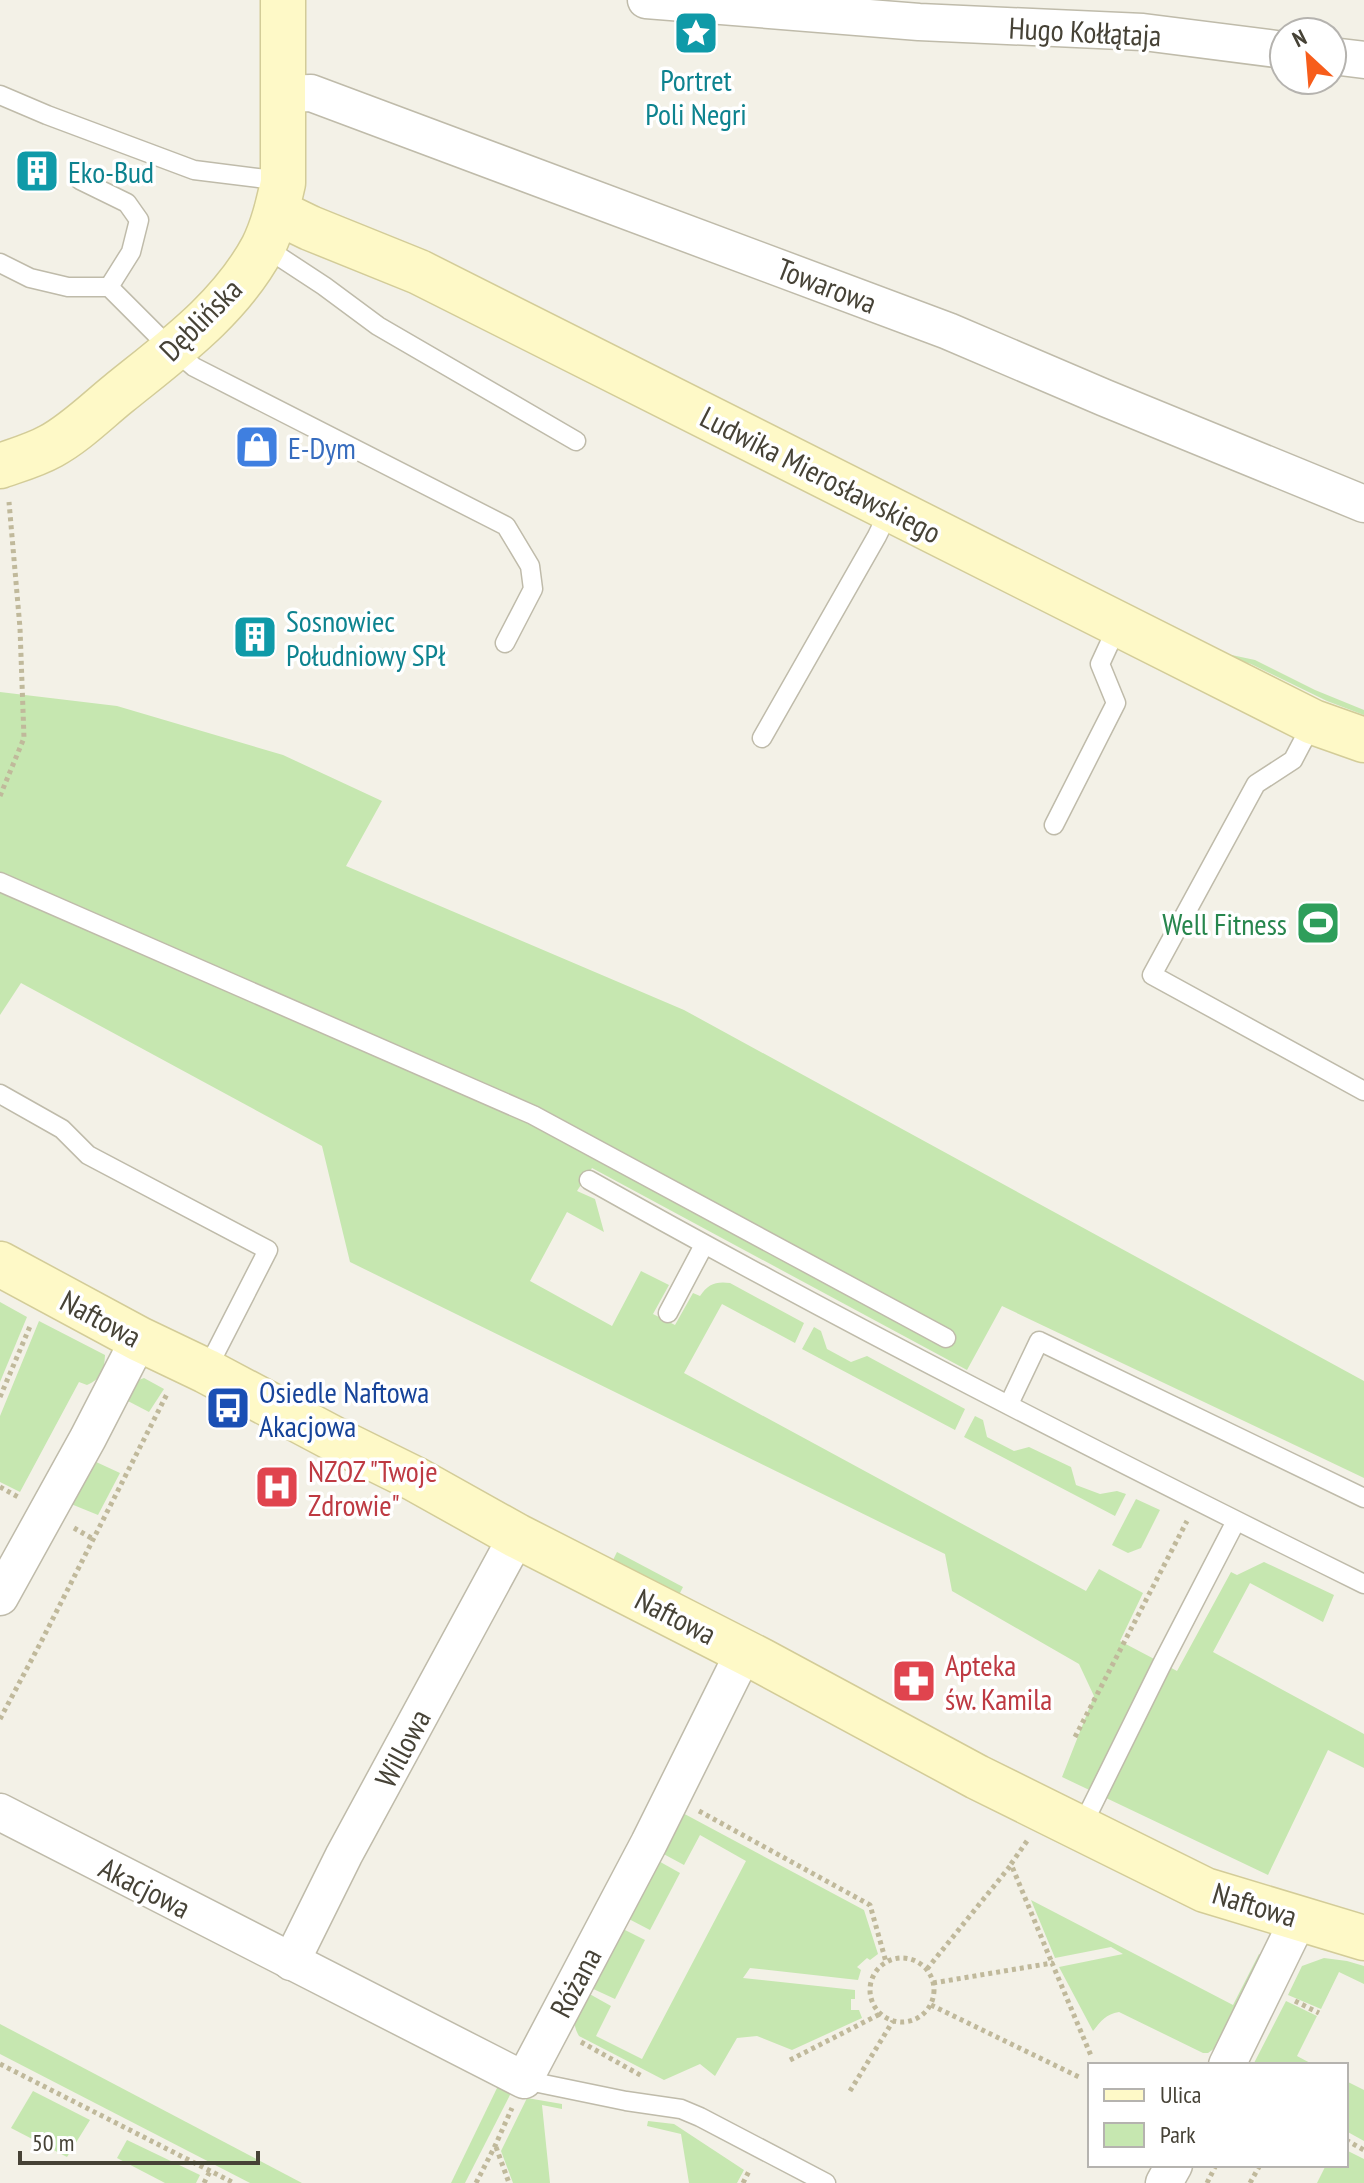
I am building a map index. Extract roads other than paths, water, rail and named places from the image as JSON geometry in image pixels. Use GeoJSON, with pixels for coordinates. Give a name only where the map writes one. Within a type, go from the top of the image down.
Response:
{"type":"FeatureCollection","features":[{"type":"Feature","properties":{"kind":"street"},"geometry":{"type":"LineString","coordinates":[[274,214],[284,120],[283,0]]}},
{"type":"Feature","properties":{"kind":"street","name":"Hugo Kołłątaja"},"geometry":{"type":"LineString","coordinates":[[646,0],[878,19],[1144,16],[1268,46]]}},
{"type":"Feature","properties":{"kind":"street","name":"Towarowa"},"geometry":{"type":"LineString","coordinates":[[283,94],[311,93],[948,331],[1364,504]]}},
{"type":"Feature","properties":{"kind":"street","name":"Dęblińska"},"geometry":{"type":"LineString","coordinates":[[4,482],[81,424],[213,314],[244,277],[274,214]]}},
{"type":"Feature","properties":{"kind":"street","name":"Ludwika Mierosławskiego"},"geometry":{"type":"LineString","coordinates":[[274,214],[419,272],[1313,722],[1364,740]]}},
{"type":"Feature","properties":{"kind":"street","name":"Naftowa"},"geometry":{"type":"LineString","coordinates":[[0,1264],[139,1339],[190,1377],[336,1440],[415,1479],[517,1536],[744,1652],[977,1777],[1205,1890],[1364,1938]]}},
{"type":"Feature","properties":{"kind":"street"},"geometry":{"type":"LineString","coordinates":[[0,1597],[139,1339]]}},
{"type":"Feature","properties":{"kind":"street","name":"Willowa"},"geometry":{"type":"LineString","coordinates":[[291,1962],[344,1855],[517,1536]]}},
{"type":"Feature","properties":{"kind":"street","name":"Różana"},"geometry":{"type":"LineString","coordinates":[[524,2080],[744,1652]]}},
{"type":"Feature","properties":{"kind":"street","name":"Akacjowa"},"geometry":{"type":"LineString","coordinates":[[0,1812],[291,1962]]}},
{"type":"Feature","properties":{"kind":"street"},"geometry":{"type":"LineString","coordinates":[[1228,2063],[1299,1918]]}},
{"type":"Feature","properties":{"kind":"street"},"geometry":{"type":"LineString","coordinates":[[291,1962],[524,2080]]}},
{"type":"Feature","properties":{"kind":"lane"},"geometry":{"type":"LineString","coordinates":[[0,95],[194,170],[266,179],[290,263],[378,326],[576,441]]}},
{"type":"Feature","properties":{"kind":"lane"},"geometry":{"type":"LineString","coordinates":[[80,180],[127,203],[139,220],[131,252],[109,287]]}},
{"type":"Feature","properties":{"kind":"lane"},"geometry":{"type":"LineString","coordinates":[[0,263],[30,278],[68,287],[109,287],[194,367],[506,526],[530,566],[533,589],[505,643]]}},
{"type":"Feature","properties":{"kind":"lane"},"geometry":{"type":"LineString","coordinates":[[762,738],[890,509]]}},
{"type":"Feature","properties":{"kind":"lane"},"geometry":{"type":"LineString","coordinates":[[1054,825],[1116,703],[1100,664],[1118,625]]}},
{"type":"Feature","properties":{"kind":"lane"},"geometry":{"type":"LineString","coordinates":[[1313,722],[1293,760],[1256,784],[1152,975],[1364,1091]]}},
{"type":"Feature","properties":{"kind":"lane"},"geometry":{"type":"LineString","coordinates":[[0,882],[533,1115],[946,1338]]}},
{"type":"Feature","properties":{"kind":"lane"},"geometry":{"type":"LineString","coordinates":[[0,1094],[62,1129],[88,1155],[268,1250],[190,1377]]}},
{"type":"Feature","properties":{"kind":"lane"},"geometry":{"type":"LineString","coordinates":[[589,1180],[704,1245],[1009,1404],[1364,1584]]}},
{"type":"Feature","properties":{"kind":"lane"},"geometry":{"type":"LineString","coordinates":[[668,1313],[704,1245]]}},
{"type":"Feature","properties":{"kind":"lane"},"geometry":{"type":"LineString","coordinates":[[1009,1404],[1039,1341],[1364,1498]]}},
{"type":"Feature","properties":{"kind":"lane"},"geometry":{"type":"LineString","coordinates":[[1081,1828],[1236,1521]]}},
{"type":"Feature","properties":{"kind":"lane"},"geometry":{"type":"LineString","coordinates":[[524,2080],[681,2109],[826,2183]]}},
{"type":"Feature","properties":{"kind":"place","name":"Portret Poli Negri"},"geometry":{"type":"Point","coordinates":[696,33]}},
{"type":"Feature","properties":{"kind":"place","name":"Eko-Bud"},"geometry":{"type":"Point","coordinates":[37,171]}},
{"type":"Feature","properties":{"kind":"place","name":"E-Dym"},"geometry":{"type":"Point","coordinates":[257,447]}},
{"type":"Feature","properties":{"kind":"place","name":"Sosnowiec Południowy SPł"},"geometry":{"type":"Point","coordinates":[255,637]}},
{"type":"Feature","properties":{"kind":"place","name":"Well Fitness"},"geometry":{"type":"Point","coordinates":[1318,923]}},
{"type":"Feature","properties":{"kind":"place","name":"Osiedle Naftowa Akacjowa"},"geometry":{"type":"Point","coordinates":[228,1408]}},
{"type":"Feature","properties":{"kind":"place","name":"NZOZ \"Twoje Zdrowie\""},"geometry":{"type":"Point","coordinates":[277,1487]}},
{"type":"Feature","properties":{"kind":"place","name":"Apteka św. Kamila"},"geometry":{"type":"Point","coordinates":[914,1681]}}]}
